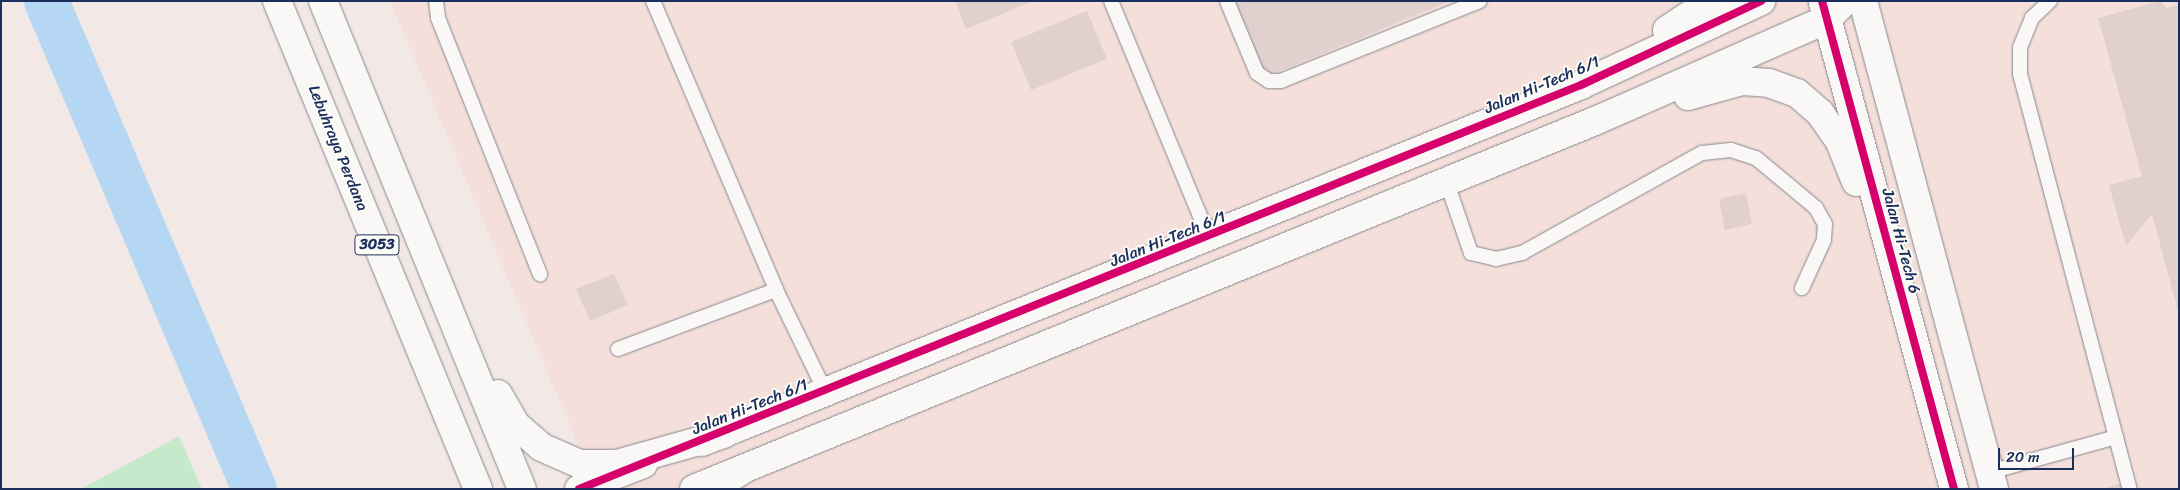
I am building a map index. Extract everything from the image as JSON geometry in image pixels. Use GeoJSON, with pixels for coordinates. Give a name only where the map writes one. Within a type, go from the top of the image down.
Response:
{"type":"FeatureCollection","features":[{"type":"Feature","properties":{"kind":"street","name":"Lebuhraya Perdana"},"geometry":{"type":"LineString","coordinates":[[277,1],[478,489]]}},
{"type":"Feature","properties":{"kind":"street","name":"3053"},"geometry":{"type":"LineString","coordinates":[[322,1],[522,489]]}},
{"type":"Feature","properties":{"kind":"street"},"geometry":{"type":"LineString","coordinates":[[1581,85],[1711,1]]}},
{"type":"Feature","properties":{"kind":"street","name":"Jalan Hi-Tech 6/1"},"geometry":{"type":"LineString","coordinates":[[579,489],[724,434],[1581,85],[1762,1]]}},
{"type":"Feature","properties":{"kind":"street","name":"Jalan Hi-Tech 6"},"geometry":{"type":"LineString","coordinates":[[1862,1],[1992,480]]}},
{"type":"Feature","properties":{"kind":"street"},"geometry":{"type":"LineString","coordinates":[[694,489],[1595,121],[1831,7]]}},
{"type":"Feature","properties":{"kind":"street","name":"Jalan Hi-Tech 6"},"geometry":{"type":"LineString","coordinates":[[1831,7],[1898,283],[1954,489]]}},
{"type":"Feature","properties":{"kind":"street"},"geometry":{"type":"LineString","coordinates":[[1595,121],[1742,81],[1769,83],[1797,93],[1820,113],[1840,142],[1898,283]]}},
{"type":"Feature","properties":{"kind":"street"},"geometry":{"type":"LineString","coordinates":[[445,302],[516,425],[541,447],[580,464],[617,464],[724,434]]}},
{"type":"Feature","properties":{"kind":"street"},"geometry":{"type":"LineString","coordinates":[[710,489],[741,471]]}},
{"type":"Feature","properties":{"kind":"lane"},"geometry":{"type":"LineString","coordinates":[[436,1],[438,18],[540,274]]}},
{"type":"Feature","properties":{"kind":"lane"},"geometry":{"type":"LineString","coordinates":[[653,1],[776,290],[826,391]]}},
{"type":"Feature","properties":{"kind":"lane"},"geometry":{"type":"LineString","coordinates":[[1111,1],[1209,238]]}},
{"type":"Feature","properties":{"kind":"lane"},"geometry":{"type":"LineString","coordinates":[[1227,1],[1257,74],[1268,81],[1281,81],[1480,1]]}},
{"type":"Feature","properties":{"kind":"lane"},"geometry":{"type":"LineString","coordinates":[[2050,1],[2032,18],[2020,47],[2020,74],[2130,489]]}},
{"type":"Feature","properties":{"kind":"lane"},"geometry":{"type":"LineString","coordinates":[[1447,183],[1471,253],[1482,259],[1496,259],[1522,252],[1702,153],[1731,150],[1756,158],[1816,208],[1825,224],[1824,240],[1802,288]]}},
{"type":"Feature","properties":{"kind":"lane"},"geometry":{"type":"LineString","coordinates":[[618,349],[776,290]]}},
{"type":"Feature","properties":{"kind":"lane"},"geometry":{"type":"LineString","coordinates":[[1992,480],[2116,437]]}},
{"type":"Feature","properties":{"kind":"shaded area"},"geometry":{"type":"Polygon","coordinates":[[[390,1],[2179,1],[2179,489],[597,489],[390,1]]]}},
{"type":"Feature","properties":{"kind":"green space"},"geometry":{"type":"Polygon","coordinates":[[[179,436],[202,489],[81,489],[179,436]]]}},
{"type":"Feature","properties":{"kind":"building"},"geometry":{"type":"Polygon","coordinates":[[[955,1],[1033,1],[966,29],[955,1]]]}},
{"type":"Feature","properties":{"kind":"building"},"geometry":{"type":"Polygon","coordinates":[[[1234,1],[1450,1],[1266,77],[1234,1]]]}},
{"type":"Feature","properties":{"kind":"building"},"geometry":{"type":"Polygon","coordinates":[[[2161,1],[2166,8],[2179,5],[2178,311],[2152,214],[2126,246],[2109,185],[2142,176],[2098,18],[2161,1]]]}},
{"type":"Feature","properties":{"kind":"building"},"geometry":{"type":"Polygon","coordinates":[[[1087,11],[1107,59],[1031,90],[1011,42],[1087,11]]]}},
{"type":"Feature","properties":{"kind":"building"},"geometry":{"type":"Polygon","coordinates":[[[1746,193],[1752,224],[1725,230],[1719,199],[1746,193]]]}},
{"type":"Feature","properties":{"kind":"building"},"geometry":{"type":"Polygon","coordinates":[[[614,274],[628,305],[590,321],[576,289],[614,274]]]}},
{"type":"Feature","properties":{"kind":"building"},"geometry":{"type":"Polygon","coordinates":[[[2123,483],[2124,489],[2104,489],[2104,488],[2123,483]]]}},
{"type":"Feature","properties":{"kind":"waterway"},"geometry":{"type":"LineString","coordinates":[[46,1],[254,489]]}},
{"type":"Feature","properties":{"kind":"cycle path"},"geometry":{"type":"LineString","coordinates":[[579,489],[1581,85],[1761,1]]}},
{"type":"Feature","properties":{"kind":"cycle path"},"geometry":{"type":"LineString","coordinates":[[1822,1],[1954,489]]}}]}
